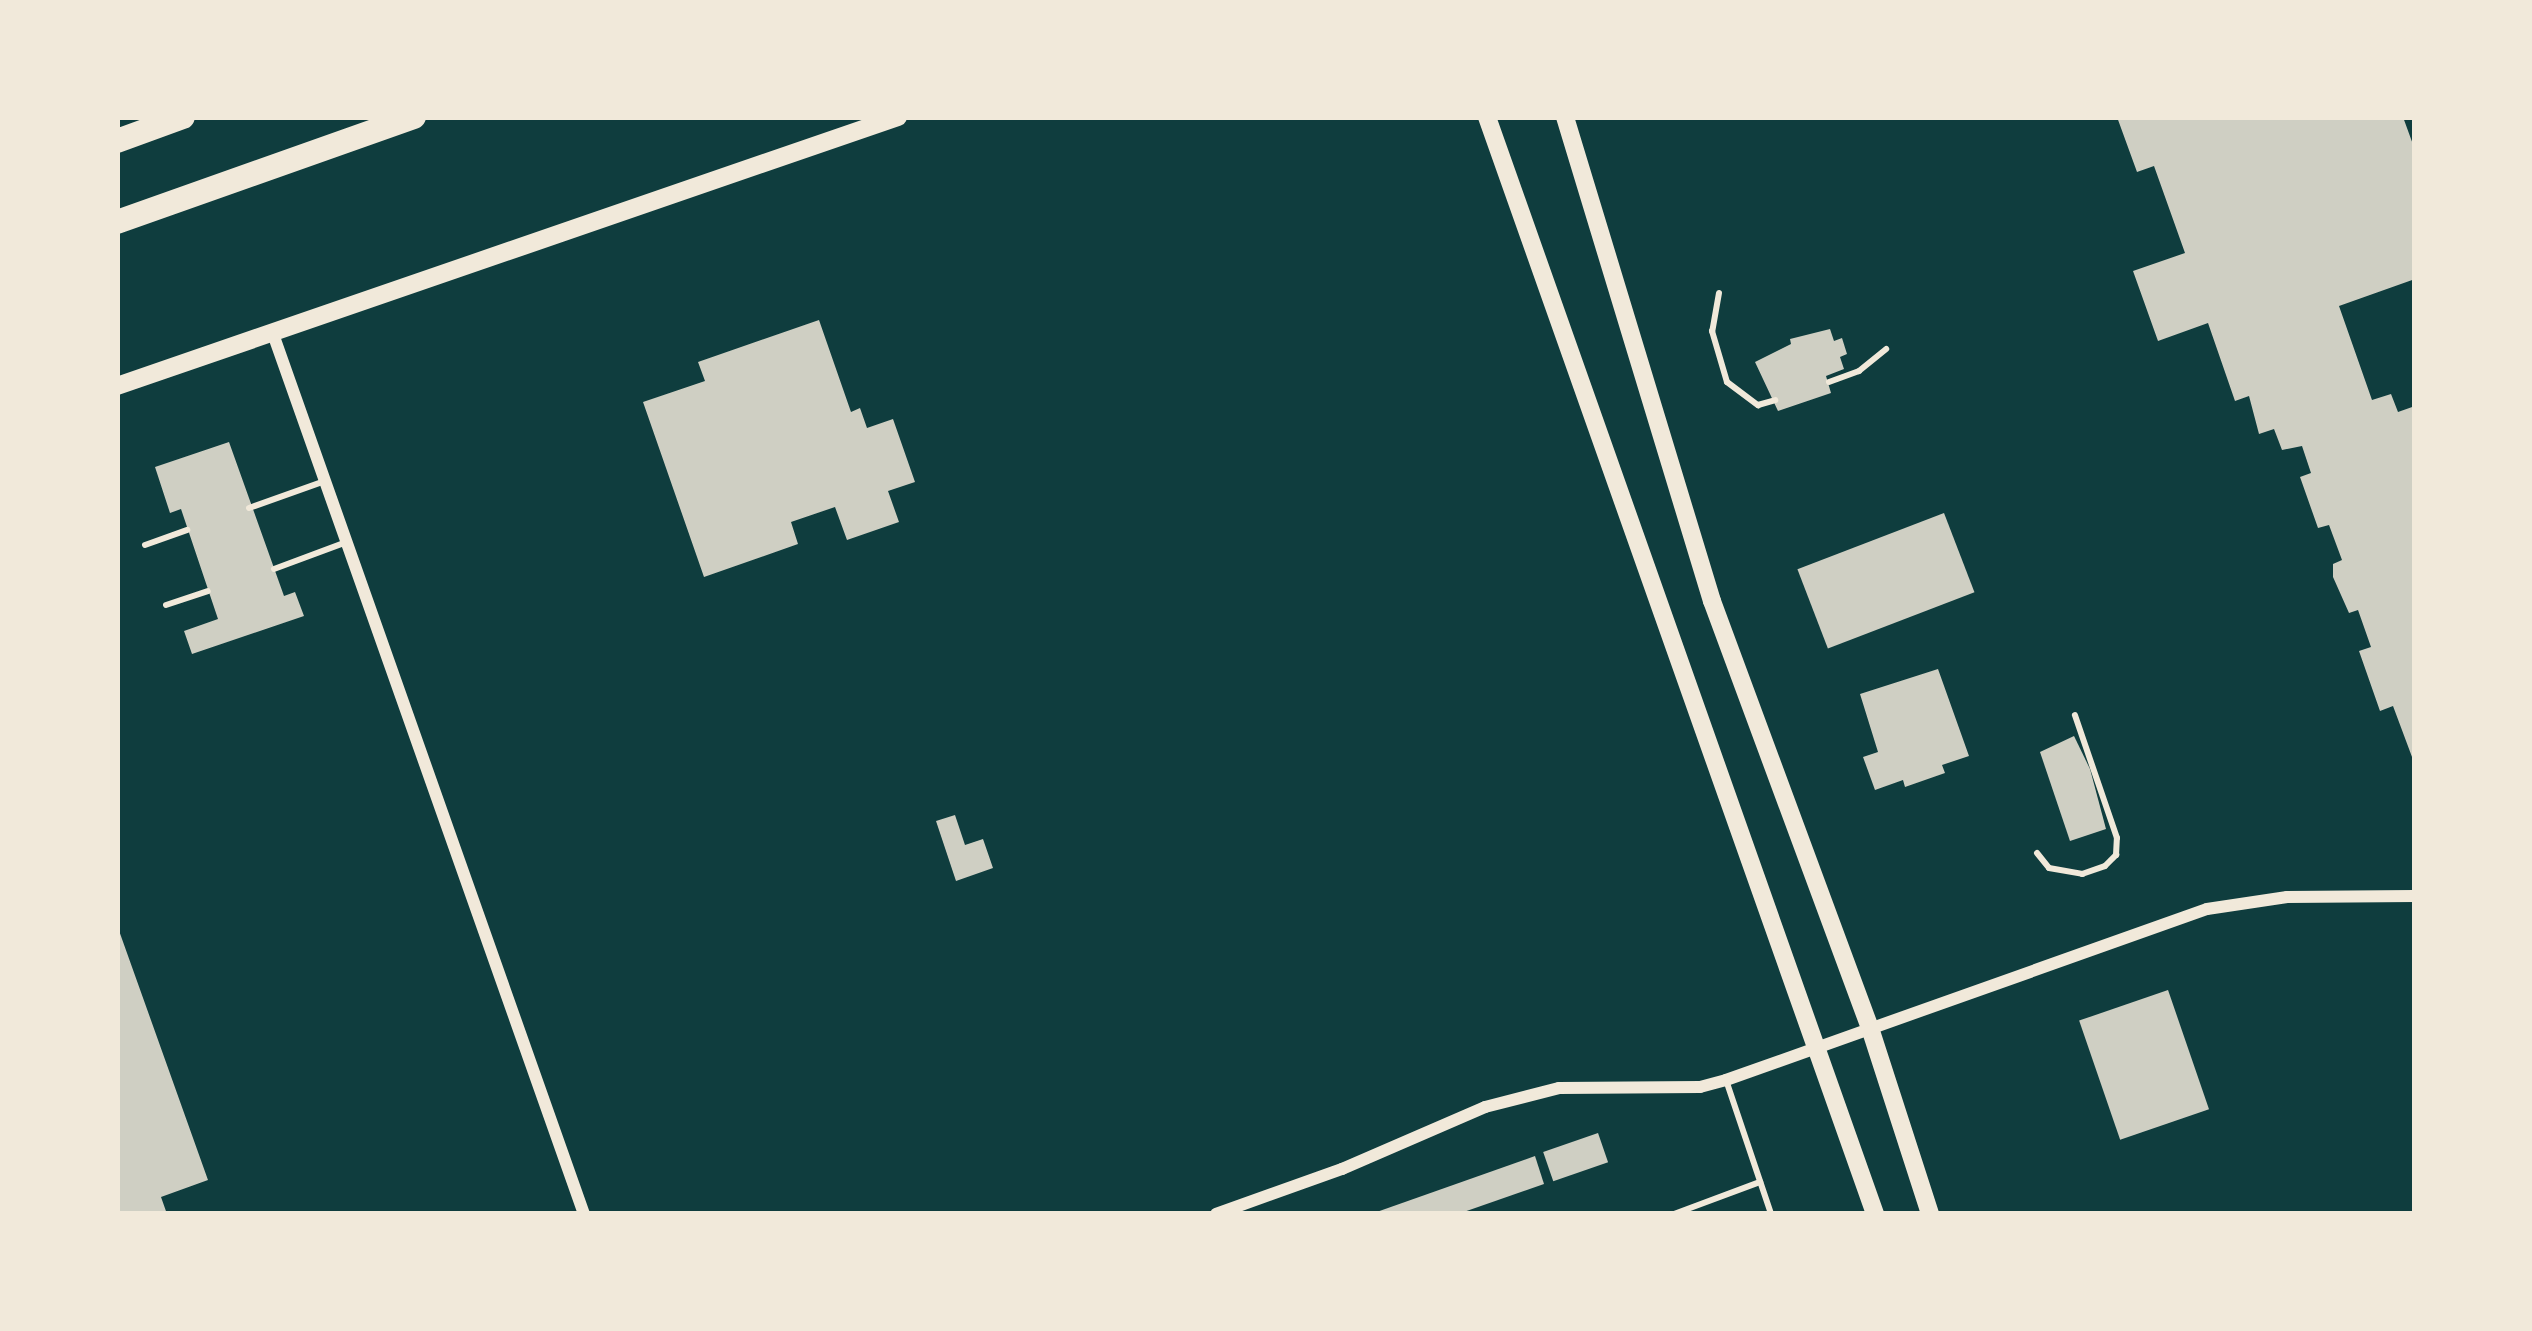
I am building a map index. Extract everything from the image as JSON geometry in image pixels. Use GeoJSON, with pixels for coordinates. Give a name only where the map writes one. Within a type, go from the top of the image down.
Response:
{"type":"FeatureCollection","features":[{"type":"Feature","properties":{"kind":"highway"},"geometry":{"type":"LineString","coordinates":[[117,141],[183,117]]}},
{"type":"Feature","properties":{"kind":"highway"},"geometry":{"type":"LineString","coordinates":[[117,222],[414,117]]}},
{"type":"Feature","properties":{"kind":"main road"},"geometry":{"type":"LineString","coordinates":[[117,386],[898,117]]}},
{"type":"Feature","properties":{"kind":"main road"},"geometry":{"type":"LineString","coordinates":[[1487,117],[1876,1214]]}},
{"type":"Feature","properties":{"kind":"main road"},"geometry":{"type":"LineString","coordinates":[[1565,117],[1712,601],[1870,1028],[1930,1214]]}},
{"type":"Feature","properties":{"kind":"street"},"geometry":{"type":"LineString","coordinates":[[272,331],[584,1214]]}},
{"type":"Feature","properties":{"kind":"street"},"geometry":{"type":"LineString","coordinates":[[1216,1214],[1530,1093],[1700,1087],[1726,1080],[2207,909],[2287,897],[2415,896]]}},
{"type":"Feature","properties":{"kind":"lane"},"geometry":{"type":"LineString","coordinates":[[1719,293],[1712,332],[1726,382],[1758,405],[1775,400]]}},
{"type":"Feature","properties":{"kind":"lane"},"geometry":{"type":"LineString","coordinates":[[1828,382],[1859,371],[1886,349]]}},
{"type":"Feature","properties":{"kind":"lane"},"geometry":{"type":"LineString","coordinates":[[249,508],[325,482]]}},
{"type":"Feature","properties":{"kind":"lane"},"geometry":{"type":"LineString","coordinates":[[145,545],[187,530]]}},
{"type":"Feature","properties":{"kind":"lane"},"geometry":{"type":"LineString","coordinates":[[274,569],[347,542]]}},
{"type":"Feature","properties":{"kind":"lane"},"geometry":{"type":"LineString","coordinates":[[166,605],[208,590]]}},
{"type":"Feature","properties":{"kind":"lane"},"geometry":{"type":"LineString","coordinates":[[2037,853],[2049,868],[2082,874],[2105,866],[2116,855],[2117,838],[2075,715]]}},
{"type":"Feature","properties":{"kind":"lane"},"geometry":{"type":"LineString","coordinates":[[1726,1080],[1771,1214]]}},
{"type":"Feature","properties":{"kind":"lane"},"geometry":{"type":"LineString","coordinates":[[1674,1214],[1760,1182]]}},
{"type":"Feature","properties":{"kind":"building"},"geometry":{"type":"Polygon","coordinates":[[[2117,117],[2403,117],[2415,150],[2415,279],[2339,306],[2372,400],[2391,394],[2398,412],[2415,406],[2415,765],[2393,706],[2380,711],[2359,651],[2371,647],[2358,610],[2349,613],[2333,577],[2333,564],[2342,560],[2329,525],[2318,528],[2300,477],[2311,473],[2302,446],[2282,450],[2274,429],[2259,434],[2249,396],[2235,401],[2208,323],[2158,341],[2133,271],[2185,253],[2154,166],[2137,172],[2117,117]]]}},
{"type":"Feature","properties":{"kind":"building"},"geometry":{"type":"Polygon","coordinates":[[[819,320],[851,412],[860,408],[867,428],[893,419],[915,482],[888,491],[899,522],[847,540],[835,507],[791,522],[798,544],[704,577],[643,402],[705,381],[698,362],[819,320]]]}},
{"type":"Feature","properties":{"kind":"building"},"geometry":{"type":"Polygon","coordinates":[[[1830,329],[1834,341],[1842,338],[1847,354],[1840,357],[1844,369],[1826,376],[1831,393],[1778,411],[1755,362],[1791,344],[1790,339],[1830,329]]]}},
{"type":"Feature","properties":{"kind":"building"},"geometry":{"type":"Polygon","coordinates":[[[229,442],[284,596],[295,592],[304,616],[192,654],[184,631],[218,619],[181,509],[170,513],[155,467],[229,442]]]}},
{"type":"Feature","properties":{"kind":"building"},"geometry":{"type":"Polygon","coordinates":[[[1944,513],[1974,592],[1828,649],[1797,569],[1944,513]]]}},
{"type":"Feature","properties":{"kind":"building"},"geometry":{"type":"Polygon","coordinates":[[[1938,669],[1969,756],[1942,765],[1945,773],[1905,787],[1903,780],[1875,790],[1863,757],[1878,752],[1860,694],[1938,669]]]}},
{"type":"Feature","properties":{"kind":"building"},"geometry":{"type":"Polygon","coordinates":[[[2074,736],[2090,769],[2106,829],[2070,841],[2040,752],[2074,736]]]}},
{"type":"Feature","properties":{"kind":"building"},"geometry":{"type":"Polygon","coordinates":[[[955,815],[965,845],[983,839],[993,868],[956,881],[936,821],[955,815]]]}},
{"type":"Feature","properties":{"kind":"building"},"geometry":{"type":"Polygon","coordinates":[[[117,925],[208,1180],[161,1197],[167,1214],[117,1214],[117,925]]]}},
{"type":"Feature","properties":{"kind":"building"},"geometry":{"type":"Polygon","coordinates":[[[2168,990],[2209,1109],[2120,1140],[2079,1021],[2168,990]]]}},
{"type":"Feature","properties":{"kind":"building"},"geometry":{"type":"Polygon","coordinates":[[[1598,1133],[1608,1162],[1553,1181],[1543,1152],[1598,1133]]]}},
{"type":"Feature","properties":{"kind":"building"},"geometry":{"type":"Polygon","coordinates":[[[1535,1156],[1544,1184],[1458,1214],[1371,1214],[1535,1156]]]}}]}
